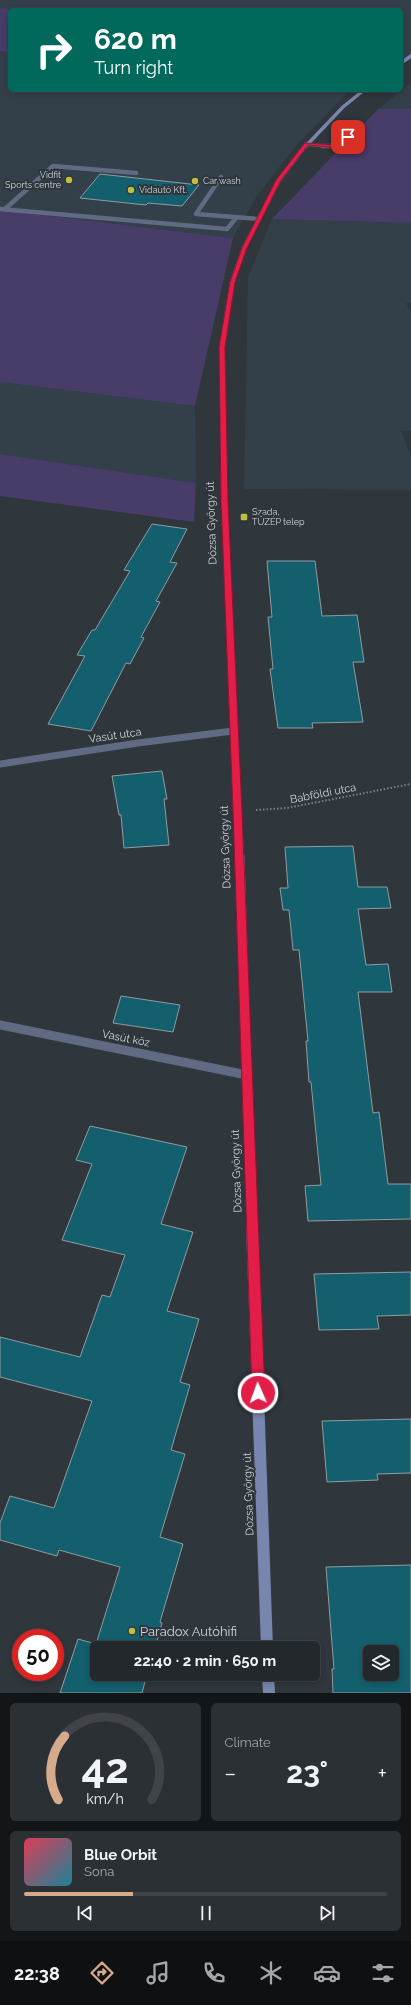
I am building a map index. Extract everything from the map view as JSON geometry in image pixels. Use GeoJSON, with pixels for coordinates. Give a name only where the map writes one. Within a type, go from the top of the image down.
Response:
{"type":"FeatureCollection","features":[{"type":"Feature","properties":{"kind":"main road","name":"Dózsa György út"},"geometry":{"type":"LineString","coordinates":[[267,1641],[238,811],[233,731],[224,500],[222,347],[232,282],[244,248],[279,180],[306,144],[343,107],[362,92]]}},
{"type":"Feature","properties":{"kind":"main road"},"geometry":{"type":"LineString","coordinates":[[268,1681],[269,1693]]}},
{"type":"Feature","properties":{"kind":"street"},"geometry":{"type":"LineString","coordinates":[[306,144],[338,147],[348,137]]}},
{"type":"Feature","properties":{"kind":"street"},"geometry":{"type":"LineString","coordinates":[[2,209],[53,166],[136,173]]}},
{"type":"Feature","properties":{"kind":"street"},"geometry":{"type":"LineString","coordinates":[[221,177],[196,214],[258,219]]}},
{"type":"Feature","properties":{"kind":"street"},"geometry":{"type":"LineString","coordinates":[[2,209],[227,230],[236,218]]}},
{"type":"Feature","properties":{"kind":"street","name":"Vasút utca"},"geometry":{"type":"LineString","coordinates":[[0,764],[138,743],[233,731]]}},
{"type":"Feature","properties":{"kind":"street","name":"Vasút köz"},"geometry":{"type":"LineString","coordinates":[[0,1025],[247,1074]]}},
{"type":"Feature","properties":{"kind":"path","name":"Babföldi utca"},"geometry":{"type":"LineString","coordinates":[[238,811],[287,808],[411,784]]}},
{"type":"Feature","properties":{"kind":"shaded area"},"geometry":{"type":"Polygon","coordinates":[[[0,0],[411,0],[411,55],[403,59],[403,8],[0,8],[0,0]]]}},
{"type":"Feature","properties":{"kind":"shaded area"},"geometry":{"type":"Polygon","coordinates":[[[0,8],[8,8],[8,52],[0,51],[0,8]]]}},
{"type":"Feature","properties":{"kind":"shaded area"},"geometry":{"type":"Polygon","coordinates":[[[0,51],[8,52],[8,92],[348,92],[294,148],[257,196],[233,238],[0,210],[0,51]]]}},
{"type":"Feature","properties":{"kind":"shaded area"},"geometry":{"type":"Polygon","coordinates":[[[411,83],[411,109],[378,109],[400,92],[403,92],[403,89],[411,83]]]}},
{"type":"Feature","properties":{"kind":"shaded area"},"geometry":{"type":"Polygon","coordinates":[[[378,109],[411,109],[411,223],[272,219],[378,109]]]}},
{"type":"Feature","properties":{"kind":"shaded area"},"geometry":{"type":"Polygon","coordinates":[[[0,210],[233,238],[195,406],[0,382],[0,210]]]}},
{"type":"Feature","properties":{"kind":"shaded area"},"geometry":{"type":"Polygon","coordinates":[[[272,219],[411,223],[411,303],[406,303],[411,311],[411,431],[401,431],[411,456],[411,490],[244,489],[248,277],[272,219]]]}},
{"type":"Feature","properties":{"kind":"shaded area"},"geometry":{"type":"Polygon","coordinates":[[[0,382],[195,406],[196,483],[0,454],[0,382]]]}},
{"type":"Feature","properties":{"kind":"shaded area"},"geometry":{"type":"Polygon","coordinates":[[[0,454],[196,483],[194,522],[0,496],[0,454]]]}},
{"type":"Feature","properties":{"kind":"building","name":"Vidautó Kft."},"geometry":{"type":"Polygon","coordinates":[[[100,174],[199,185],[182,206],[148,203],[146,205],[80,198],[100,174]]]}},
{"type":"Feature","properties":{"kind":"building"},"geometry":{"type":"Polygon","coordinates":[[[152,524],[187,529],[170,562],[177,563],[156,601],[160,602],[141,637],[144,638],[130,664],[126,663],[91,731],[48,724],[85,656],[77,655],[92,630],[95,630],[130,571],[124,570],[152,524]]]}},
{"type":"Feature","properties":{"kind":"building"},"geometry":{"type":"Polygon","coordinates":[[[267,561],[315,561],[322,616],[357,615],[364,662],[353,662],[363,722],[312,723],[313,728],[278,728],[270,669],[273,669],[268,617],[272,617],[267,561]]]}},
{"type":"Feature","properties":{"kind":"building"},"geometry":{"type":"Polygon","coordinates":[[[162,771],[167,799],[164,799],[169,845],[124,848],[121,815],[119,815],[112,776],[162,771]]]}},
{"type":"Feature","properties":{"kind":"building"},"geometry":{"type":"Polygon","coordinates":[[[353,846],[358,887],[387,887],[391,908],[358,909],[366,965],[388,964],[392,992],[358,992],[373,1113],[379,1112],[388,1184],[411,1184],[411,1219],[308,1221],[305,1186],[321,1185],[311,1082],[309,1082],[306,1041],[308,1041],[299,950],[293,950],[289,910],[283,910],[280,888],[288,888],[285,847],[353,846]]]}},
{"type":"Feature","properties":{"kind":"building"},"geometry":{"type":"Polygon","coordinates":[[[121,996],[180,1005],[173,1032],[113,1023],[121,996]]]}},
{"type":"Feature","properties":{"kind":"building"},"geometry":{"type":"Polygon","coordinates":[[[90,1126],[187,1147],[161,1224],[193,1232],[167,1311],[199,1319],[180,1382],[190,1385],[171,1450],[185,1454],[160,1537],[183,1544],[160,1622],[162,1623],[157,1641],[97,1641],[120,1567],[59,1550],[57,1556],[0,1540],[0,1523],[10,1496],[54,1508],[92,1401],[0,1377],[0,1337],[80,1357],[102,1295],[110,1297],[125,1255],[62,1240],[92,1164],[76,1160],[90,1126]]]}},
{"type":"Feature","properties":{"kind":"building"},"geometry":{"type":"Polygon","coordinates":[[[411,1272],[411,1315],[377,1316],[379,1329],[319,1330],[314,1274],[411,1272]]]}},
{"type":"Feature","properties":{"kind":"building"},"geometry":{"type":"Polygon","coordinates":[[[411,1419],[411,1473],[377,1474],[378,1480],[327,1482],[322,1421],[411,1419]]]}},
{"type":"Feature","properties":{"kind":"building"},"geometry":{"type":"Polygon","coordinates":[[[411,1565],[411,1693],[333,1693],[332,1669],[334,1669],[326,1567],[411,1565]]]}},
{"type":"Feature","properties":{"kind":"building"},"geometry":{"type":"Polygon","coordinates":[[[78,1639],[90,1642],[90,1681],[145,1681],[142,1693],[60,1693],[78,1639]]]}},
{"type":"Feature","properties":{"kind":"place","name":"Vidfit Sports centre"},"geometry":{"type":"Point","coordinates":[69,180]}},
{"type":"Feature","properties":{"kind":"place","name":"Car wash"},"geometry":{"type":"Point","coordinates":[195,181]}},
{"type":"Feature","properties":{"kind":"place","name":"Vidautó Kft."},"geometry":{"type":"Point","coordinates":[131,190]}},
{"type":"Feature","properties":{"kind":"place","name":"Szada, TÜZÉP telep"},"geometry":{"type":"Point","coordinates":[244,517]}},
{"type":"Feature","properties":{"kind":"place","name":"Paradox Autóhifi"},"geometry":{"type":"Point","coordinates":[132,1631]}},
{"type":"Feature","properties":{"kind":"route"},"geometry":{"type":"LineString","coordinates":[[258,1393],[238,811],[233,731],[224,500],[222,347],[232,282],[244,248],[279,180],[306,144],[338,147],[348,137]]}}]}
